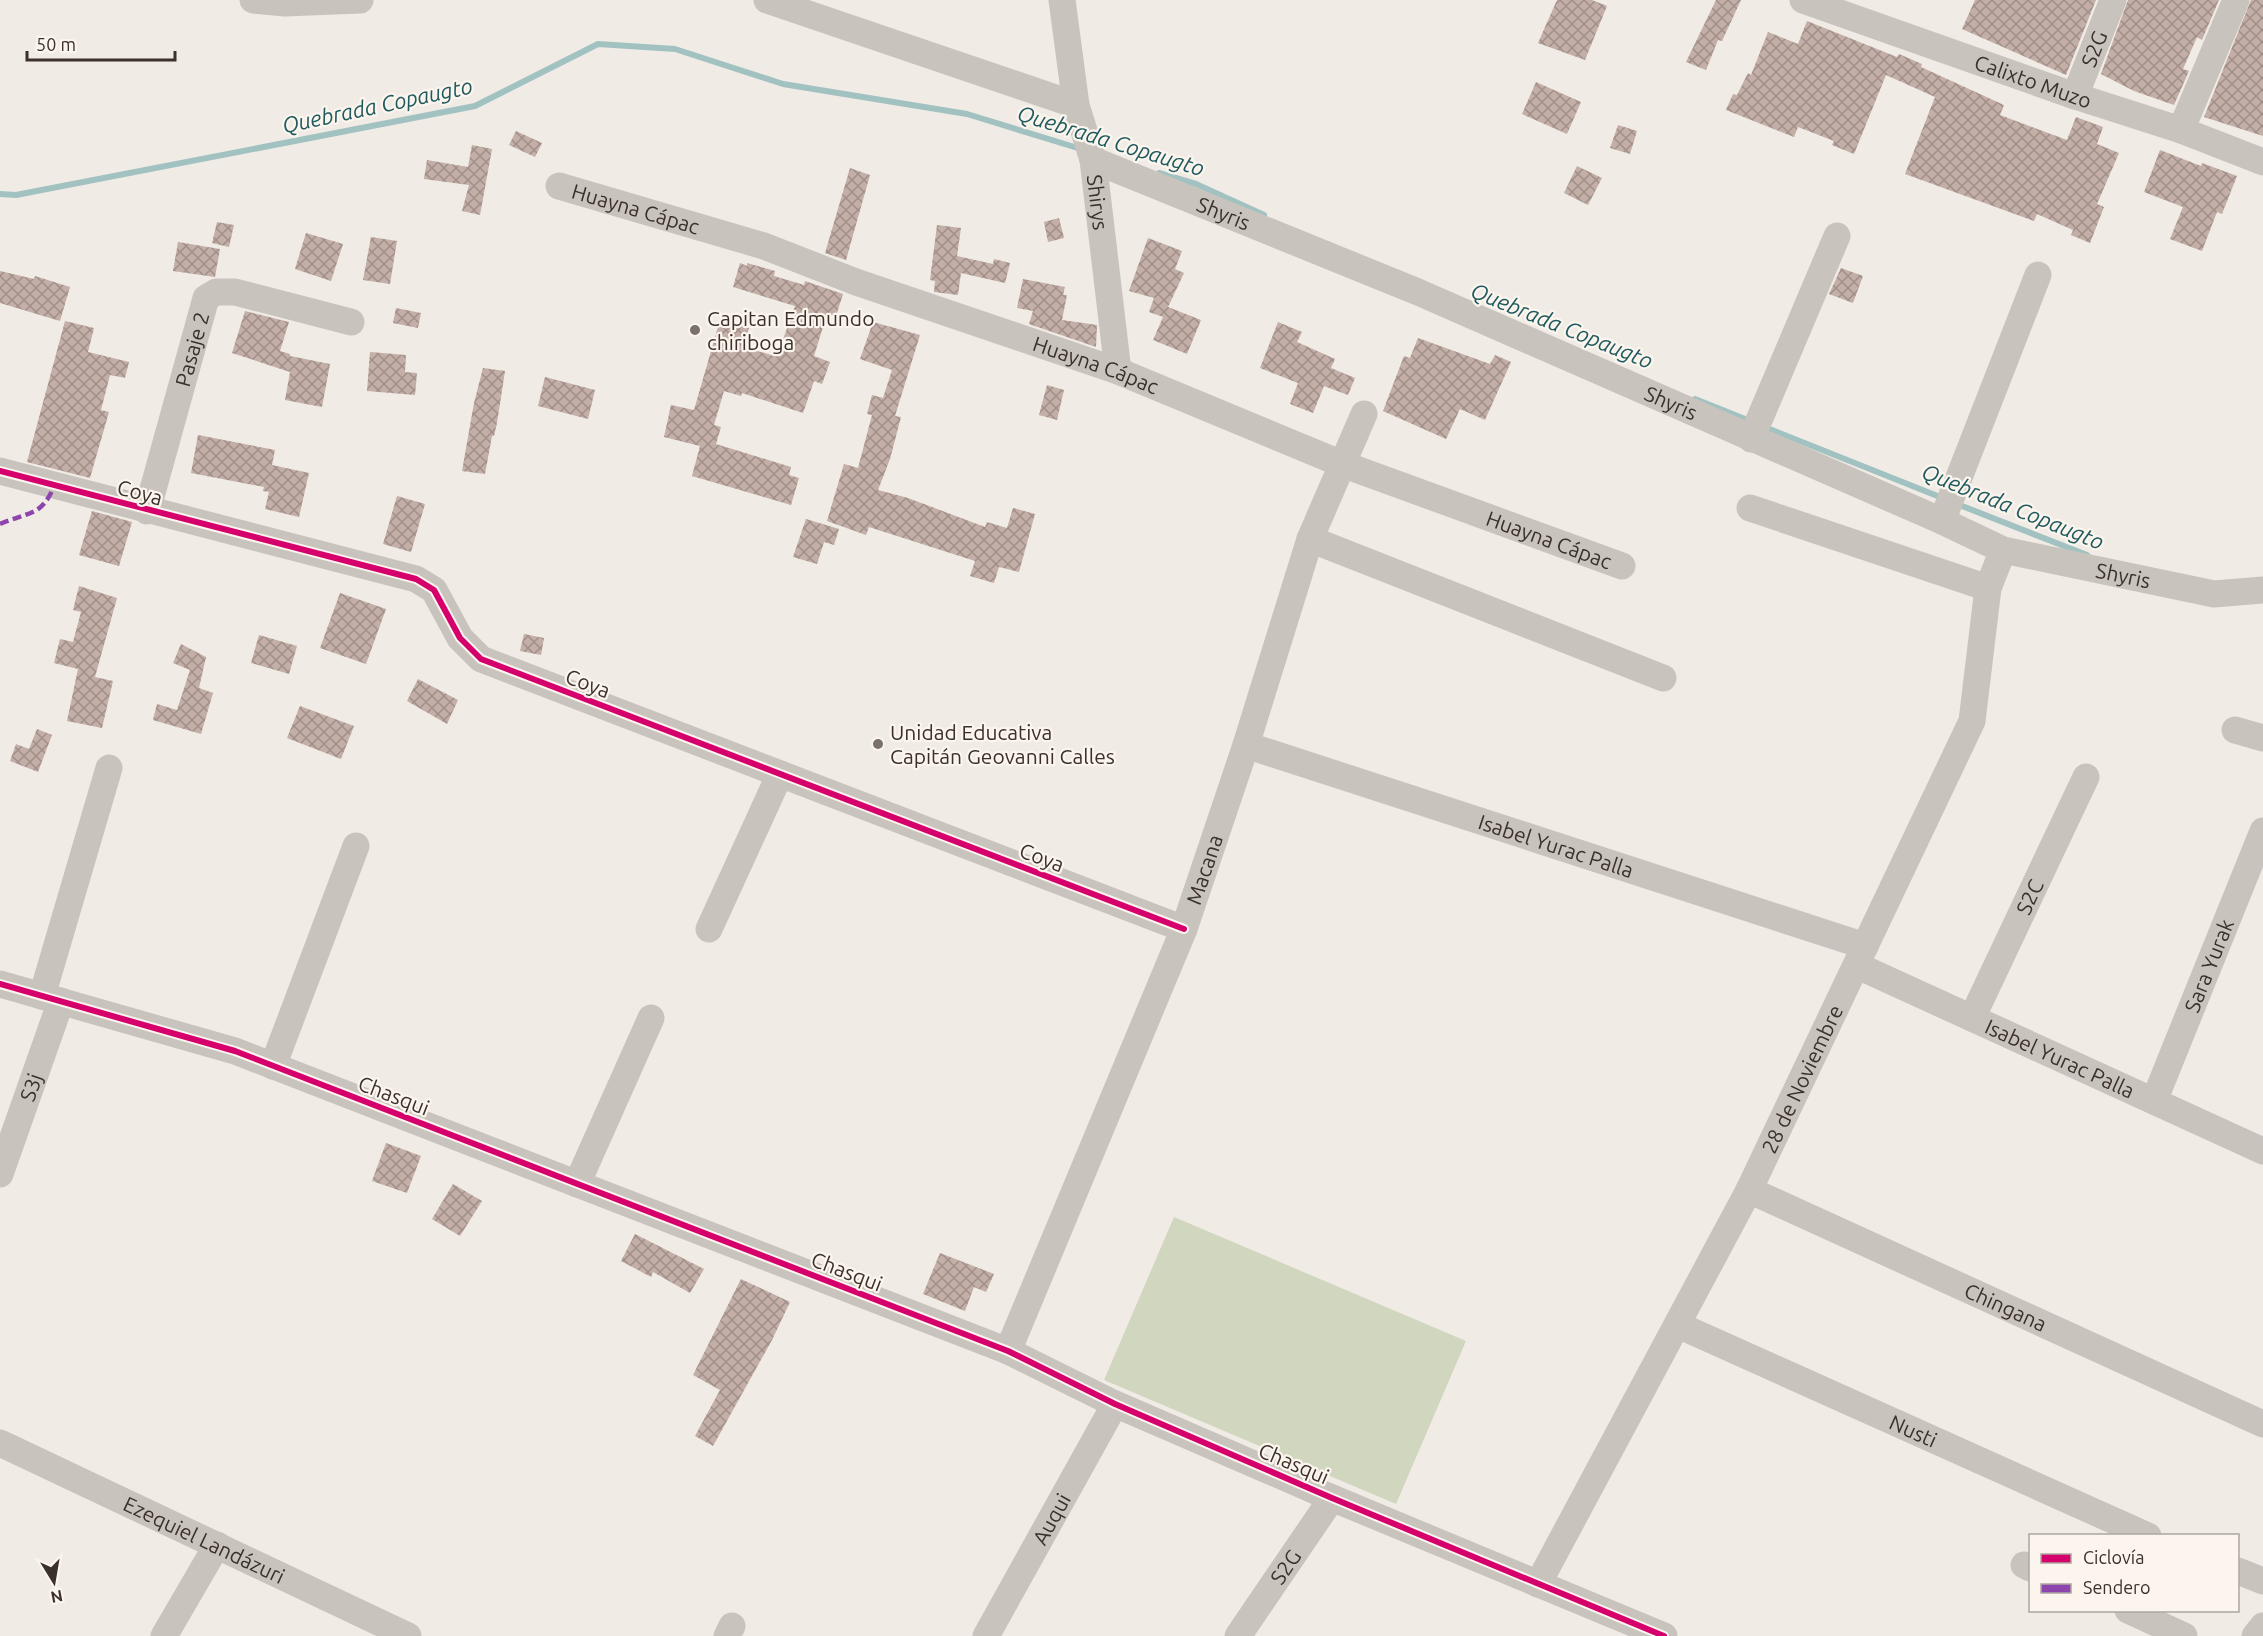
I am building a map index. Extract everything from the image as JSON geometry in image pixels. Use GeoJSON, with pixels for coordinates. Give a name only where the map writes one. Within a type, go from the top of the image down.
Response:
{"type":"FeatureCollection","features":[{"type":"Feature","properties":{"kind":"street"},"geometry":{"type":"LineString","coordinates":[[253,0],[285,3],[360,0]]}},
{"type":"Feature","properties":{"kind":"street"},"geometry":{"type":"LineString","coordinates":[[767,0],[1076,105]]}},
{"type":"Feature","properties":{"kind":"street","name":"Shirys"},"geometry":{"type":"LineString","coordinates":[[1062,0],[1076,105],[1093,160],[1118,371]]}},
{"type":"Feature","properties":{"kind":"street","name":"Calixto Muzo"},"geometry":{"type":"LineString","coordinates":[[1803,0],[2075,96],[2181,130],[2263,162]]}},
{"type":"Feature","properties":{"kind":"street","name":"S2G"},"geometry":{"type":"LineString","coordinates":[[2075,96],[2113,0]]}},
{"type":"Feature","properties":{"kind":"street"},"geometry":{"type":"LineString","coordinates":[[2181,130],[2236,0]]}},
{"type":"Feature","properties":{"kind":"street","name":"Shyris"},"geometry":{"type":"LineString","coordinates":[[1093,160],[1418,292],[1942,521],[2002,550],[2214,594],[2263,590]]}},
{"type":"Feature","properties":{"kind":"street","name":"Huayna Cápac"},"geometry":{"type":"LineString","coordinates":[[559,186],[764,246],[856,282],[1118,371],[1342,464],[1622,566]]}},
{"type":"Feature","properties":{"kind":"street"},"geometry":{"type":"LineString","coordinates":[[1751,439],[1837,236]]}},
{"type":"Feature","properties":{"kind":"street"},"geometry":{"type":"LineString","coordinates":[[1942,521],[2038,274]]}},
{"type":"Feature","properties":{"kind":"street","name":"Pasaje 2"},"geometry":{"type":"LineString","coordinates":[[147,511],[206,298],[216,292],[236,292],[351,322]]}},
{"type":"Feature","properties":{"kind":"street","name":"Macana"},"geometry":{"type":"LineString","coordinates":[[1008,1351],[1184,929],[1246,745],[1310,539],[1365,414]]}},
{"type":"Feature","properties":{"kind":"street","name":"Coya"},"geometry":{"type":"LineString","coordinates":[[0,471],[416,579],[434,590],[460,638],[481,660],[1184,929]]}},
{"type":"Feature","properties":{"kind":"street"},"geometry":{"type":"LineString","coordinates":[[1750,508],[1988,588]]}},
{"type":"Feature","properties":{"kind":"street"},"geometry":{"type":"LineString","coordinates":[[1310,539],[1663,678]]}},
{"type":"Feature","properties":{"kind":"street","name":"28 de Noviembre"},"geometry":{"type":"LineString","coordinates":[[1538,1584],[1749,1190],[1972,721],[1988,588],[2002,550]]}},
{"type":"Feature","properties":{"kind":"street"},"geometry":{"type":"LineString","coordinates":[[2235,730],[2263,738]]}},
{"type":"Feature","properties":{"kind":"street","name":"Isabel Yurac Palla"},"geometry":{"type":"LineString","coordinates":[[1246,745],[1861,956],[1972,1018],[2263,1151]]}},
{"type":"Feature","properties":{"kind":"street","name":"S3j"},"geometry":{"type":"LineString","coordinates":[[0,1174],[52,998],[109,768]]}},
{"type":"Feature","properties":{"kind":"street"},"geometry":{"type":"LineString","coordinates":[[709,929],[780,774]]}},
{"type":"Feature","properties":{"kind":"street","name":"S2C"},"geometry":{"type":"LineString","coordinates":[[1972,1018],[2086,777]]}},
{"type":"Feature","properties":{"kind":"street","name":"Sara Yurak"},"geometry":{"type":"LineString","coordinates":[[2154,1101],[2263,831]]}},
{"type":"Feature","properties":{"kind":"street"},"geometry":{"type":"LineString","coordinates":[[273,1066],[356,846]]}},
{"type":"Feature","properties":{"kind":"street","name":"Chasqui"},"geometry":{"type":"LineString","coordinates":[[0,984],[235,1051],[1008,1351],[1115,1404],[1538,1584],[1624,1628],[1664,1636]]}},
{"type":"Feature","properties":{"kind":"street"},"geometry":{"type":"LineString","coordinates":[[577,1184],[651,1018]]}},
{"type":"Feature","properties":{"kind":"street","name":"Chingana"},"geometry":{"type":"LineString","coordinates":[[1749,1190],[2263,1424]]}},
{"type":"Feature","properties":{"kind":"street","name":"Nusti"},"geometry":{"type":"LineString","coordinates":[[1678,1325],[2144,1534]]}},
{"type":"Feature","properties":{"kind":"street","name":"Auqui"},"geometry":{"type":"LineString","coordinates":[[986,1636],[1115,1404]]}},
{"type":"Feature","properties":{"kind":"street","name":"Ezequiel Landázuri"},"geometry":{"type":"LineString","coordinates":[[0,1443],[408,1636]]}},
{"type":"Feature","properties":{"kind":"street","name":"S2G"},"geometry":{"type":"LineString","coordinates":[[1238,1636],[1332,1498]]}},
{"type":"Feature","properties":{"kind":"street"},"geometry":{"type":"LineString","coordinates":[[164,1636],[217,1545]]}},
{"type":"Feature","properties":{"kind":"street"},"geometry":{"type":"LineString","coordinates":[[2239,1571],[2263,1581]]}},
{"type":"Feature","properties":{"kind":"street"},"geometry":{"type":"LineString","coordinates":[[2130,1612],[2184,1636]]}},
{"type":"Feature","properties":{"kind":"street"},"geometry":{"type":"LineString","coordinates":[[2255,1636],[2263,1626]]}},
{"type":"Feature","properties":{"kind":"green space"},"geometry":{"type":"Polygon","coordinates":[[[1174,1217],[1466,1341],[1396,1504],[1104,1380],[1174,1217]]]}},
{"type":"Feature","properties":{"kind":"building"},"geometry":{"type":"Polygon","coordinates":[[[1557,0],[1592,0],[1607,6],[1585,60],[1538,43],[1557,0]]]}},
{"type":"Feature","properties":{"kind":"building"},"geometry":{"type":"Polygon","coordinates":[[[1716,0],[1741,0],[1722,41],[1718,40],[1706,70],[1686,62],[1716,0]]]}},
{"type":"Feature","properties":{"kind":"building"},"geometry":{"type":"Polygon","coordinates":[[[1975,0],[2096,0],[2066,75],[1962,29],[1975,0]]]}},
{"type":"Feature","properties":{"kind":"building"},"geometry":{"type":"Polygon","coordinates":[[[2128,0],[2219,0],[2202,40],[2197,37],[2183,69],[2189,71],[2174,105],[2134,91],[2101,74],[2128,0]]]}},
{"type":"Feature","properties":{"kind":"building"},"geometry":{"type":"Polygon","coordinates":[[[2251,0],[2263,0],[2263,136],[2204,117],[2251,0]]]}},
{"type":"Feature","properties":{"kind":"building"},"geometry":{"type":"Polygon","coordinates":[[[1807,21],[1897,57],[1899,54],[1922,64],[1921,67],[2004,105],[2000,115],[2067,140],[2076,117],[2103,127],[2097,144],[2119,153],[2097,204],[2104,207],[2090,243],[2071,235],[2073,230],[2037,214],[2034,221],[1905,174],[1935,97],[1886,75],[1854,154],[1832,145],[1834,141],[1798,127],[1794,137],[1726,110],[1733,94],[1737,95],[1748,73],[1751,75],[1768,32],[1798,44],[1807,21]]]}},
{"type":"Feature","properties":{"kind":"building"},"geometry":{"type":"Polygon","coordinates":[[[1536,82],[1581,102],[1567,134],[1522,114],[1536,82]]]}},
{"type":"Feature","properties":{"kind":"building"},"geometry":{"type":"Polygon","coordinates":[[[1618,125],[1637,131],[1630,154],[1610,148],[1618,125]]]}},
{"type":"Feature","properties":{"kind":"building"},"geometry":{"type":"Polygon","coordinates":[[[516,131],[542,143],[535,157],[509,145],[516,131]]]}},
{"type":"Feature","properties":{"kind":"building"},"geometry":{"type":"Polygon","coordinates":[[[472,145],[492,149],[480,215],[462,211],[469,185],[424,179],[427,160],[468,167],[472,145]]]}},
{"type":"Feature","properties":{"kind":"building"},"geometry":{"type":"Polygon","coordinates":[[[2160,150],[2201,166],[2202,163],[2237,176],[2222,214],[2217,212],[2202,251],[2170,239],[2183,207],[2144,192],[2160,150]]]}},
{"type":"Feature","properties":{"kind":"building"},"geometry":{"type":"Polygon","coordinates":[[[1577,166],[1602,178],[1588,205],[1564,193],[1577,166]]]}},
{"type":"Feature","properties":{"kind":"building"},"geometry":{"type":"Polygon","coordinates":[[[850,168],[870,175],[846,260],[825,253],[850,168]]]}},
{"type":"Feature","properties":{"kind":"building"},"geometry":{"type":"Polygon","coordinates":[[[1059,218],[1064,238],[1048,242],[1044,222],[1059,218]]]}},
{"type":"Feature","properties":{"kind":"building"},"geometry":{"type":"Polygon","coordinates":[[[217,222],[234,225],[229,247],[212,243],[217,222]]]}},
{"type":"Feature","properties":{"kind":"building"},"geometry":{"type":"Polygon","coordinates":[[[937,225],[961,228],[957,256],[993,264],[994,259],[1010,263],[1005,283],[961,273],[958,295],[934,292],[935,281],[930,280],[937,225]]]}},
{"type":"Feature","properties":{"kind":"building"},"geometry":{"type":"Polygon","coordinates":[[[306,233],[343,244],[331,281],[295,269],[306,233]]]}},
{"type":"Feature","properties":{"kind":"building"},"geometry":{"type":"Polygon","coordinates":[[[371,237],[397,241],[390,284],[363,280],[371,237]]]}},
{"type":"Feature","properties":{"kind":"building"},"geometry":{"type":"Polygon","coordinates":[[[1148,238],[1182,251],[1175,269],[1184,273],[1168,307],[1201,320],[1187,354],[1153,340],[1163,317],[1149,312],[1154,298],[1129,291],[1148,238]]]}},
{"type":"Feature","properties":{"kind":"building"},"geometry":{"type":"Polygon","coordinates":[[[178,242],[220,249],[215,277],[173,271],[178,242]]]}},
{"type":"Feature","properties":{"kind":"building"},"geometry":{"type":"Polygon","coordinates":[[[740,263],[775,271],[774,276],[804,285],[805,281],[843,294],[836,316],[827,314],[814,356],[830,362],[822,384],[814,381],[803,413],[742,393],[741,396],[724,391],[714,425],[721,427],[716,444],[791,467],[789,475],[799,478],[791,505],[692,476],[700,446],[664,437],[671,405],[694,410],[720,320],[749,328],[743,347],[775,356],[779,344],[781,345],[795,306],[733,287],[740,263]]]}},
{"type":"Feature","properties":{"kind":"building"},"geometry":{"type":"Polygon","coordinates":[[[1841,268],[1863,276],[1853,303],[1829,294],[1841,268]]]}},
{"type":"Feature","properties":{"kind":"building"},"geometry":{"type":"Polygon","coordinates":[[[0,271],[34,279],[35,276],[70,287],[60,321],[0,303],[0,271]]]}},
{"type":"Feature","properties":{"kind":"building"},"geometry":{"type":"Polygon","coordinates":[[[1023,279],[1065,287],[1063,295],[1067,295],[1062,320],[1097,325],[1096,347],[1029,324],[1033,311],[1017,308],[1023,279]]]}},
{"type":"Feature","properties":{"kind":"building"},"geometry":{"type":"Polygon","coordinates":[[[396,308],[421,313],[418,328],[393,323],[396,308]]]}},
{"type":"Feature","properties":{"kind":"building"},"geometry":{"type":"Polygon","coordinates":[[[245,311],[289,322],[280,351],[290,356],[330,364],[322,407],[285,400],[290,372],[232,353],[245,311]]]}},
{"type":"Feature","properties":{"kind":"building"},"geometry":{"type":"Polygon","coordinates":[[[65,321],[94,328],[88,352],[129,362],[125,378],[110,375],[101,410],[109,412],[90,478],[27,462],[65,321]]]}},
{"type":"Feature","properties":{"kind":"building"},"geometry":{"type":"Polygon","coordinates":[[[873,322],[920,335],[895,416],[901,417],[890,459],[878,490],[908,498],[985,527],[987,522],[1007,528],[1013,508],[1035,514],[1019,572],[999,567],[994,583],[970,576],[975,561],[869,527],[866,535],[827,521],[844,464],[858,468],[872,415],[867,414],[872,395],[883,398],[892,370],[860,359],[873,322]]]}},
{"type":"Feature","properties":{"kind":"building"},"geometry":{"type":"Polygon","coordinates":[[[1278,322],[1302,332],[1297,342],[1335,359],[1331,368],[1355,378],[1348,395],[1324,386],[1313,413],[1290,404],[1298,383],[1260,368],[1278,322]]]}},
{"type":"Feature","properties":{"kind":"building"},"geometry":{"type":"Polygon","coordinates":[[[1418,338],[1490,364],[1495,355],[1511,362],[1485,420],[1460,409],[1446,439],[1383,411],[1404,356],[1410,358],[1418,338]]]}},
{"type":"Feature","properties":{"kind":"building"},"geometry":{"type":"Polygon","coordinates":[[[370,352],[406,355],[405,372],[417,373],[415,395],[367,391],[370,352]]]}},
{"type":"Feature","properties":{"kind":"building"},"geometry":{"type":"Polygon","coordinates":[[[483,368],[505,371],[497,423],[494,436],[492,436],[485,474],[462,471],[474,403],[483,368]]]}},
{"type":"Feature","properties":{"kind":"building"},"geometry":{"type":"Polygon","coordinates":[[[545,377],[595,390],[588,419],[538,406],[545,377]]]}},
{"type":"Feature","properties":{"kind":"building"},"geometry":{"type":"Polygon","coordinates":[[[1047,385],[1064,390],[1057,420],[1039,415],[1047,385]]]}},
{"type":"Feature","properties":{"kind":"building"},"geometry":{"type":"Polygon","coordinates":[[[198,435],[275,450],[272,465],[309,473],[299,517],[265,509],[269,492],[263,491],[264,487],[191,473],[198,435]]]}},
{"type":"Feature","properties":{"kind":"building"},"geometry":{"type":"Polygon","coordinates":[[[397,496],[425,504],[411,552],[383,544],[397,496]]]}},
{"type":"Feature","properties":{"kind":"building"},"geometry":{"type":"Polygon","coordinates":[[[92,511],[132,522],[119,566],[79,555],[92,511]]]}},
{"type":"Feature","properties":{"kind":"building"},"geometry":{"type":"Polygon","coordinates":[[[806,519],[839,529],[834,545],[824,542],[817,564],[793,557],[806,519]]]}},
{"type":"Feature","properties":{"kind":"building"},"geometry":{"type":"Polygon","coordinates":[[[79,586],[117,598],[95,677],[113,681],[102,728],[67,721],[78,669],[54,663],[60,639],[73,642],[81,612],[73,610],[79,586]]]}},
{"type":"Feature","properties":{"kind":"building"},"geometry":{"type":"Polygon","coordinates":[[[340,593],[386,609],[366,664],[320,648],[340,593]]]}},
{"type":"Feature","properties":{"kind":"building"},"geometry":{"type":"Polygon","coordinates":[[[524,634],[544,638],[541,655],[520,651],[524,634]]]}},
{"type":"Feature","properties":{"kind":"building"},"geometry":{"type":"Polygon","coordinates":[[[259,635],[297,646],[289,674],[251,663],[259,635]]]}},
{"type":"Feature","properties":{"kind":"building"},"geometry":{"type":"Polygon","coordinates":[[[181,644],[206,657],[199,688],[213,693],[201,734],[153,720],[157,704],[177,710],[190,670],[173,663],[181,644]]]}},
{"type":"Feature","properties":{"kind":"building"},"geometry":{"type":"Polygon","coordinates":[[[418,679],[458,700],[447,724],[407,701],[418,679]]]}},
{"type":"Feature","properties":{"kind":"building"},"geometry":{"type":"Polygon","coordinates":[[[300,706],[354,726],[341,759],[287,738],[300,706]]]}},
{"type":"Feature","properties":{"kind":"building"},"geometry":{"type":"Polygon","coordinates":[[[37,729],[52,735],[38,772],[10,761],[16,744],[29,749],[37,729]]]}},
{"type":"Feature","properties":{"kind":"building"},"geometry":{"type":"Polygon","coordinates":[[[386,1143],[421,1156],[407,1193],[372,1181],[386,1143]]]}},
{"type":"Feature","properties":{"kind":"building"},"geometry":{"type":"Polygon","coordinates":[[[453,1184],[482,1201],[460,1236],[432,1219],[453,1184]]]}},
{"type":"Feature","properties":{"kind":"building"},"geometry":{"type":"Polygon","coordinates":[[[635,1234],[704,1269],[690,1293],[653,1272],[651,1277],[621,1261],[635,1234]]]}},
{"type":"Feature","properties":{"kind":"building"},"geometry":{"type":"Polygon","coordinates":[[[940,1253],[994,1274],[986,1292],[974,1287],[965,1311],[923,1294],[940,1253]]]}},
{"type":"Feature","properties":{"kind":"building"},"geometry":{"type":"Polygon","coordinates":[[[741,1279],[790,1302],[772,1340],[713,1446],[695,1436],[720,1390],[693,1375],[741,1279]]]}},
{"type":"Feature","properties":{"kind":"waterway","name":"Quebrada Copaugto"},"geometry":{"type":"LineString","coordinates":[[0,194],[16,195],[475,106],[598,44],[675,49],[783,84],[967,114],[1081,149]]}},
{"type":"Feature","properties":{"kind":"waterway","name":"Quebrada Copaugto"},"geometry":{"type":"LineString","coordinates":[[1159,173],[1196,184],[1264,215]]}},
{"type":"Feature","properties":{"kind":"waterway","name":"Quebrada Copaugto"},"geometry":{"type":"LineString","coordinates":[[1695,399],[1750,421]]}},
{"type":"Feature","properties":{"kind":"waterway","name":"Quebrada Copaugto"},"geometry":{"type":"LineString","coordinates":[[1762,426],[1945,499]]}},
{"type":"Feature","properties":{"kind":"waterway","name":"Quebrada Copaugto"},"geometry":{"type":"LineString","coordinates":[[1957,504],[2087,555]]}},
{"type":"Feature","properties":{"kind":"marked path"},"geometry":{"type":"LineString","coordinates":[[0,524],[39,508],[54,486]]}},
{"type":"Feature","properties":{"kind":"cycle path"},"geometry":{"type":"LineString","coordinates":[[0,471],[416,579],[434,590],[460,638],[481,659],[1184,929]]}},
{"type":"Feature","properties":{"kind":"cycle path"},"geometry":{"type":"LineString","coordinates":[[0,984],[235,1051],[1008,1351],[1115,1404],[1332,1498],[1664,1636]]}},
{"type":"Feature","properties":{"kind":"place","name":"Capitan Edmundo chiriboga"},"geometry":{"type":"Point","coordinates":[695,330]}},
{"type":"Feature","properties":{"kind":"place","name":"Unidad Educativa Capitán Geovanni Calles"},"geometry":{"type":"Point","coordinates":[878,744]}}]}
